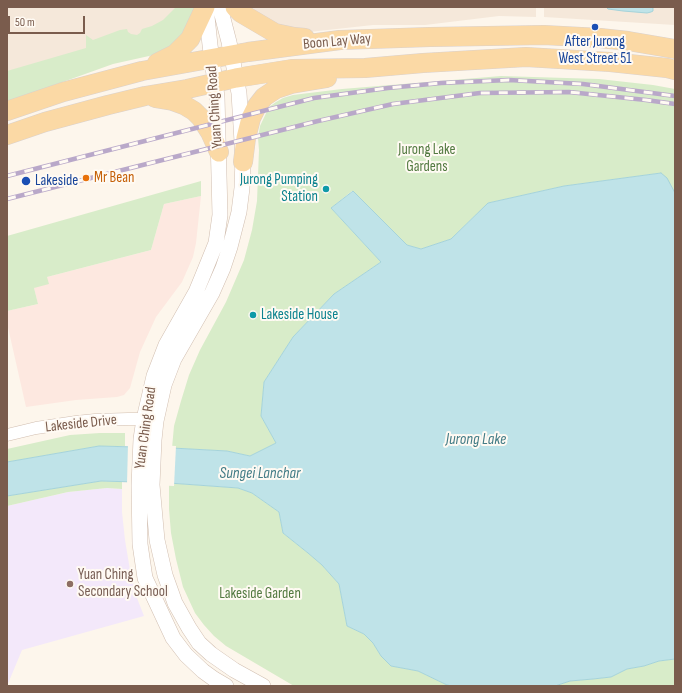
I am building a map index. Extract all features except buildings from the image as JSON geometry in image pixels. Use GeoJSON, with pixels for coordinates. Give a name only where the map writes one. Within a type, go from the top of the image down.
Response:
{"type":"FeatureCollection","features":[{"type":"Feature","properties":{"kind":"main road"},"geometry":{"type":"LineString","coordinates":[[142,71],[175,54],[190,39],[205,7]]}},
{"type":"Feature","properties":{"kind":"main road"},"geometry":{"type":"LineString","coordinates":[[235,7],[241,13],[275,33],[294,37],[340,40]]}},
{"type":"Feature","properties":{"kind":"main road","name":"Boon Lay Way"},"geometry":{"type":"LineString","coordinates":[[7,111],[63,92],[142,71],[232,54],[340,40],[430,36],[544,35],[600,38],[675,49]]}},
{"type":"Feature","properties":{"kind":"main road","name":"Boon Lay Way"},"geometry":{"type":"LineString","coordinates":[[7,135],[45,122],[145,96],[236,78],[292,69],[365,68],[526,57],[610,62],[675,70]]}},
{"type":"Feature","properties":{"kind":"main road"},"geometry":{"type":"LineString","coordinates":[[243,162],[246,138],[251,118],[256,106],[264,97],[276,89],[291,84],[314,81],[365,68]]}},
{"type":"Feature","properties":{"kind":"main road"},"geometry":{"type":"LineString","coordinates":[[145,96],[173,101],[194,111],[201,118],[210,132],[219,152]]}},
{"type":"Feature","properties":{"kind":"street","name":"Yuan Ching Road"},"geometry":{"type":"LineString","coordinates":[[205,7],[218,97],[220,215],[216,243],[196,292],[166,345],[154,376],[147,445],[140,544],[145,578],[177,645],[203,671],[226,686]]}},
{"type":"Feature","properties":{"kind":"street","name":"Yuan Ching Road"},"geometry":{"type":"LineString","coordinates":[[150,420],[174,359],[212,293],[223,268],[239,212],[243,162],[239,92],[232,54],[220,7]]}},
{"type":"Feature","properties":{"kind":"street","name":"Lakeside Drive"},"geometry":{"type":"LineString","coordinates":[[7,435],[36,428],[95,420],[150,420]]}},
{"type":"Feature","properties":{"kind":"street","name":"Yuan Ching Road"},"geometry":{"type":"LineString","coordinates":[[145,485],[165,574],[175,603],[189,628],[200,643],[212,654],[234,670],[263,686]]}},
{"type":"Feature","properties":{"kind":"shaded area"},"geometry":{"type":"Polygon","coordinates":[[[7,7],[182,7],[168,35],[7,84],[7,7]]]}},
{"type":"Feature","properties":{"kind":"shaded area"},"geometry":{"type":"Polygon","coordinates":[[[243,7],[536,7],[536,17],[499,16],[425,25],[373,25],[309,32],[266,23],[243,7]]]}},
{"type":"Feature","properties":{"kind":"shaded area"},"geometry":{"type":"Polygon","coordinates":[[[544,7],[675,7],[675,25],[544,17],[544,7]]]}},
{"type":"Feature","properties":{"kind":"shaded area"},"geometry":{"type":"Polygon","coordinates":[[[201,196],[193,257],[182,282],[156,317],[140,352],[130,388],[124,395],[117,397],[76,400],[26,407],[7,323],[7,311],[38,304],[34,288],[47,277],[151,250],[164,204],[201,196]]]}},
{"type":"Feature","properties":{"kind":"shaded area","name":"Yuan Ching Secondary School"},"geometry":{"type":"Polygon","coordinates":[[[107,488],[122,489],[122,512],[130,570],[137,598],[144,616],[22,650],[7,686],[7,506],[68,492],[107,488]]]}},
{"type":"Feature","properties":{"kind":"green space"},"geometry":{"type":"Polygon","coordinates":[[[176,7],[197,7],[183,40],[158,54],[113,64],[7,102],[7,71],[86,48],[86,35],[93,40],[120,30],[127,29],[131,34],[137,35],[142,29],[163,20],[176,7]]]}},
{"type":"Feature","properties":{"kind":"green space","name":"Jurong Lake Gardens"},"geometry":{"type":"Polygon","coordinates":[[[501,76],[599,79],[675,89],[675,193],[661,173],[564,186],[488,203],[451,239],[421,249],[407,245],[352,191],[331,208],[381,262],[334,294],[293,337],[264,382],[261,416],[276,443],[250,456],[227,451],[172,448],[174,426],[189,375],[200,350],[226,302],[244,260],[252,230],[257,201],[258,138],[260,126],[269,107],[283,98],[293,95],[342,89],[501,76]]]}},
{"type":"Feature","properties":{"kind":"green space"},"geometry":{"type":"Polygon","coordinates":[[[201,181],[201,196],[164,204],[151,250],[47,277],[49,284],[34,288],[38,304],[7,311],[7,236],[201,181]]]}},
{"type":"Feature","properties":{"kind":"green space"},"geometry":{"type":"Polygon","coordinates":[[[125,433],[125,446],[99,446],[7,462],[7,449],[70,435],[125,433]]]}},
{"type":"Feature","properties":{"kind":"green space"},"geometry":{"type":"Polygon","coordinates":[[[101,481],[122,482],[122,489],[107,488],[68,492],[7,506],[7,496],[101,481]]]}},
{"type":"Feature","properties":{"kind":"green space","name":"Lakeside Garden"},"geometry":{"type":"Polygon","coordinates":[[[169,483],[238,488],[252,493],[279,512],[283,533],[322,565],[339,584],[347,626],[364,634],[391,666],[418,671],[452,686],[294,686],[226,646],[214,636],[195,613],[183,587],[171,533],[169,483]]]}},
{"type":"Feature","properties":{"kind":"green space"},"geometry":{"type":"Polygon","coordinates":[[[675,659],[675,686],[555,686],[570,681],[611,677],[627,669],[644,666],[659,661],[675,659]]]}},
{"type":"Feature","properties":{"kind":"water"},"geometry":{"type":"Polygon","coordinates":[[[606,7],[651,7],[653,8],[653,11],[647,13],[623,11],[608,9],[606,7]]]}},
{"type":"Feature","properties":{"kind":"water","name":"Jurong Lake"},"geometry":{"type":"Polygon","coordinates":[[[661,173],[667,178],[675,193],[675,659],[659,661],[644,666],[627,669],[611,677],[570,681],[555,686],[447,685],[418,671],[391,666],[364,634],[347,626],[339,584],[322,565],[283,533],[279,512],[252,493],[238,488],[169,483],[101,481],[7,496],[7,462],[99,446],[227,451],[250,456],[276,443],[261,416],[264,382],[293,337],[334,294],[381,262],[331,208],[353,191],[407,245],[421,249],[451,239],[488,203],[564,186],[661,173]]]}},
{"type":"Feature","properties":{"kind":"pier"},"geometry":{"type":"Polygon","coordinates":[[[128,444],[176,446],[174,486],[127,484],[128,444]]]}},
{"type":"Feature","properties":{"kind":"railway"},"geometry":{"type":"LineString","coordinates":[[7,176],[314,98],[388,88],[441,83],[509,80],[583,84],[675,96]]}},
{"type":"Feature","properties":{"kind":"railway"},"geometry":{"type":"LineString","coordinates":[[7,199],[318,121],[393,104],[480,93],[569,92],[675,104]]}},
{"type":"Feature","properties":{"kind":"place","name":"After Jurong West Street 51"},"geometry":{"type":"Point","coordinates":[595,27]}},
{"type":"Feature","properties":{"kind":"place","name":"Mr Bean"},"geometry":{"type":"Point","coordinates":[86,178]}},
{"type":"Feature","properties":{"kind":"place","name":"Lakeside"},"geometry":{"type":"Point","coordinates":[26,181]}},
{"type":"Feature","properties":{"kind":"place","name":"Jurong Pumping Station"},"geometry":{"type":"Point","coordinates":[326,189]}},
{"type":"Feature","properties":{"kind":"place","name":"Lakeside House"},"geometry":{"type":"Point","coordinates":[253,315]}},
{"type":"Feature","properties":{"kind":"place","name":"Yuan Ching Secondary School"},"geometry":{"type":"Point","coordinates":[70,584]}},
{"type":"Feature","properties":{"kind":"water label","name":"Sungei Lanchar"},"geometry":{"type":"Point","coordinates":[260,474]}}]}
